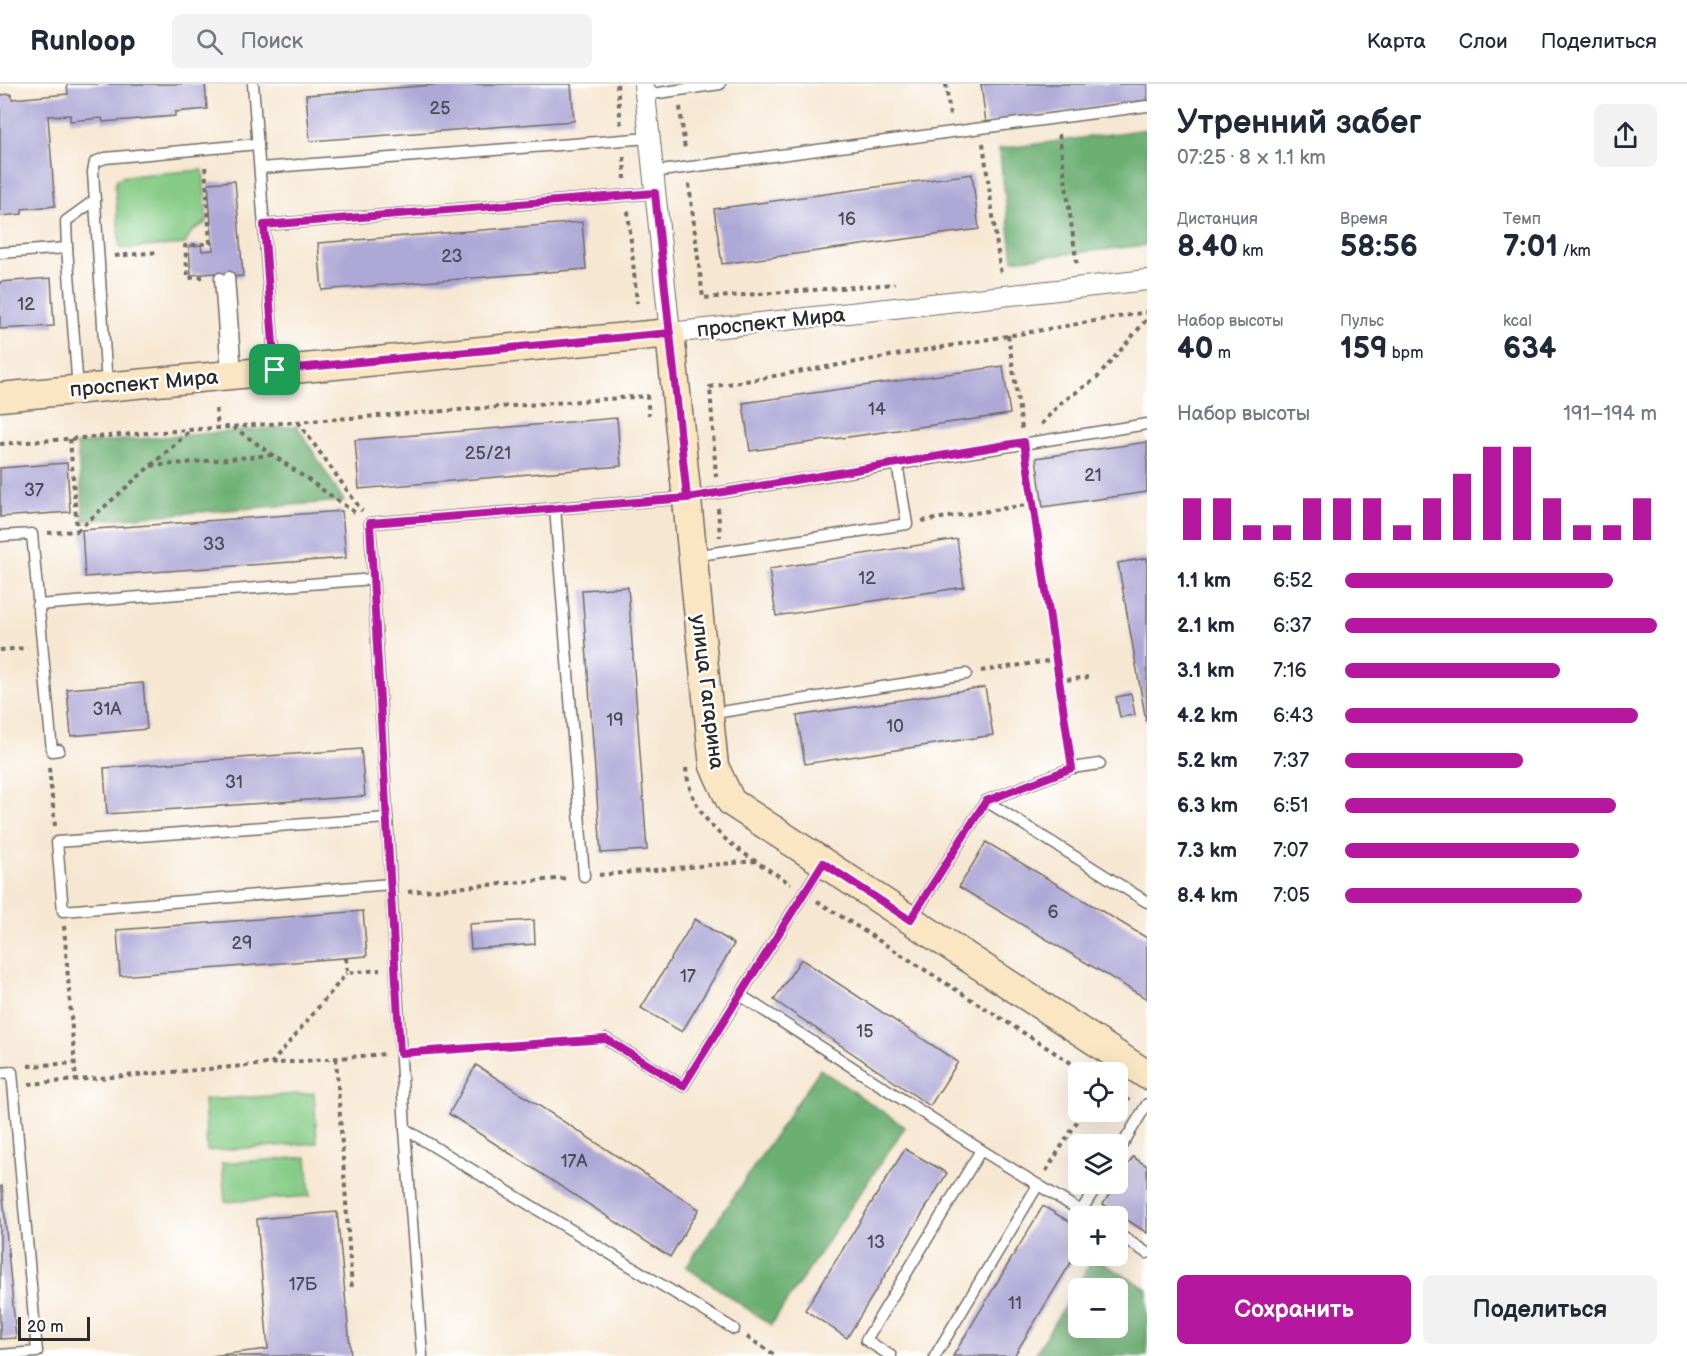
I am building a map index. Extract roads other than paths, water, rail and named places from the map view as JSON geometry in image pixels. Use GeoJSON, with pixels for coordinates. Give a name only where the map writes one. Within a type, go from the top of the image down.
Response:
{"type":"FeatureCollection","features":[{"type":"Feature","properties":{"kind":"street","name":"улица Гагарина"},"geometry":{"type":"LineString","coordinates":[[644,90],[714,766],[731,802],[1147,1075]]}},
{"type":"Feature","properties":{"kind":"street","name":"проспект Мира"},"geometry":{"type":"LineString","coordinates":[[0,397],[670,333],[1147,280]]}},
{"type":"Feature","properties":{"kind":"lane"},"geometry":{"type":"LineString","coordinates":[[254,84],[275,370]]}},
{"type":"Feature","properties":{"kind":"lane"},"geometry":{"type":"LineString","coordinates":[[644,90],[679,90],[720,84]]}},
{"type":"Feature","properties":{"kind":"lane"},"geometry":{"type":"LineString","coordinates":[[653,172],[1147,106]]}},
{"type":"Feature","properties":{"kind":"lane"},"geometry":{"type":"LineString","coordinates":[[260,168],[649,138]]}},
{"type":"Feature","properties":{"kind":"lane"},"geometry":{"type":"LineString","coordinates":[[107,386],[93,171],[95,162],[105,158],[258,144]]}},
{"type":"Feature","properties":{"kind":"lane"},"geometry":{"type":"LineString","coordinates":[[264,225],[655,193]]}},
{"type":"Feature","properties":{"kind":"lane"},"geometry":{"type":"LineString","coordinates":[[78,389],[66,221],[95,200]]}},
{"type":"Feature","properties":{"kind":"lane"},"geometry":{"type":"LineString","coordinates":[[0,253],[67,248]]}},
{"type":"Feature","properties":{"kind":"lane"},"geometry":{"type":"LineString","coordinates":[[224,278],[231,375]]}},
{"type":"Feature","properties":{"kind":"lane"},"geometry":{"type":"LineString","coordinates":[[422,1356],[400,1053],[370,523],[687,498],[1147,424]]}},
{"type":"Feature","properties":{"kind":"lane"},"geometry":{"type":"LineString","coordinates":[[692,556],[907,524],[897,463]]}},
{"type":"Feature","properties":{"kind":"lane"},"geometry":{"type":"LineString","coordinates":[[555,508],[584,876]]}},
{"type":"Feature","properties":{"kind":"lane"},"geometry":{"type":"LineString","coordinates":[[0,536],[32,534],[37,605],[49,678],[52,751],[59,750]]}},
{"type":"Feature","properties":{"kind":"lane"},"geometry":{"type":"LineString","coordinates":[[37,605],[374,579]]}},
{"type":"Feature","properties":{"kind":"lane"},"geometry":{"type":"LineString","coordinates":[[708,714],[966,674]]}},
{"type":"Feature","properties":{"kind":"lane"},"geometry":{"type":"LineString","coordinates":[[910,920],[986,801],[1072,768],[1100,764]]}},
{"type":"Feature","properties":{"kind":"lane"},"geometry":{"type":"LineString","coordinates":[[986,801],[1147,902]]}},
{"type":"Feature","properties":{"kind":"lane"},"geometry":{"type":"LineString","coordinates":[[387,818],[57,842],[63,910],[391,888]]}},
{"type":"Feature","properties":{"kind":"lane"},"geometry":{"type":"LineString","coordinates":[[606,1039],[683,1086],[823,863]]}},
{"type":"Feature","properties":{"kind":"lane"},"geometry":{"type":"LineString","coordinates":[[740,995],[1072,1206]]}},
{"type":"Feature","properties":{"kind":"lane"},"geometry":{"type":"LineString","coordinates":[[0,1073],[12,1072],[37,1352],[0,1355]]}},
{"type":"Feature","properties":{"kind":"lane"},"geometry":{"type":"LineString","coordinates":[[1128,1135],[1147,1104]]}},
{"type":"Feature","properties":{"kind":"lane"},"geometry":{"type":"LineString","coordinates":[[405,1129],[734,1329]]}},
{"type":"Feature","properties":{"kind":"lane"},"geometry":{"type":"LineString","coordinates":[[891,1356],[866,1340],[981,1150]]}},
{"type":"Feature","properties":{"kind":"lane"},"geometry":{"type":"LineString","coordinates":[[935,1356],[1038,1185]]}},
{"type":"Feature","properties":{"kind":"lane"},"geometry":{"type":"LineString","coordinates":[[1128,1241],[1147,1253]]}}]}
